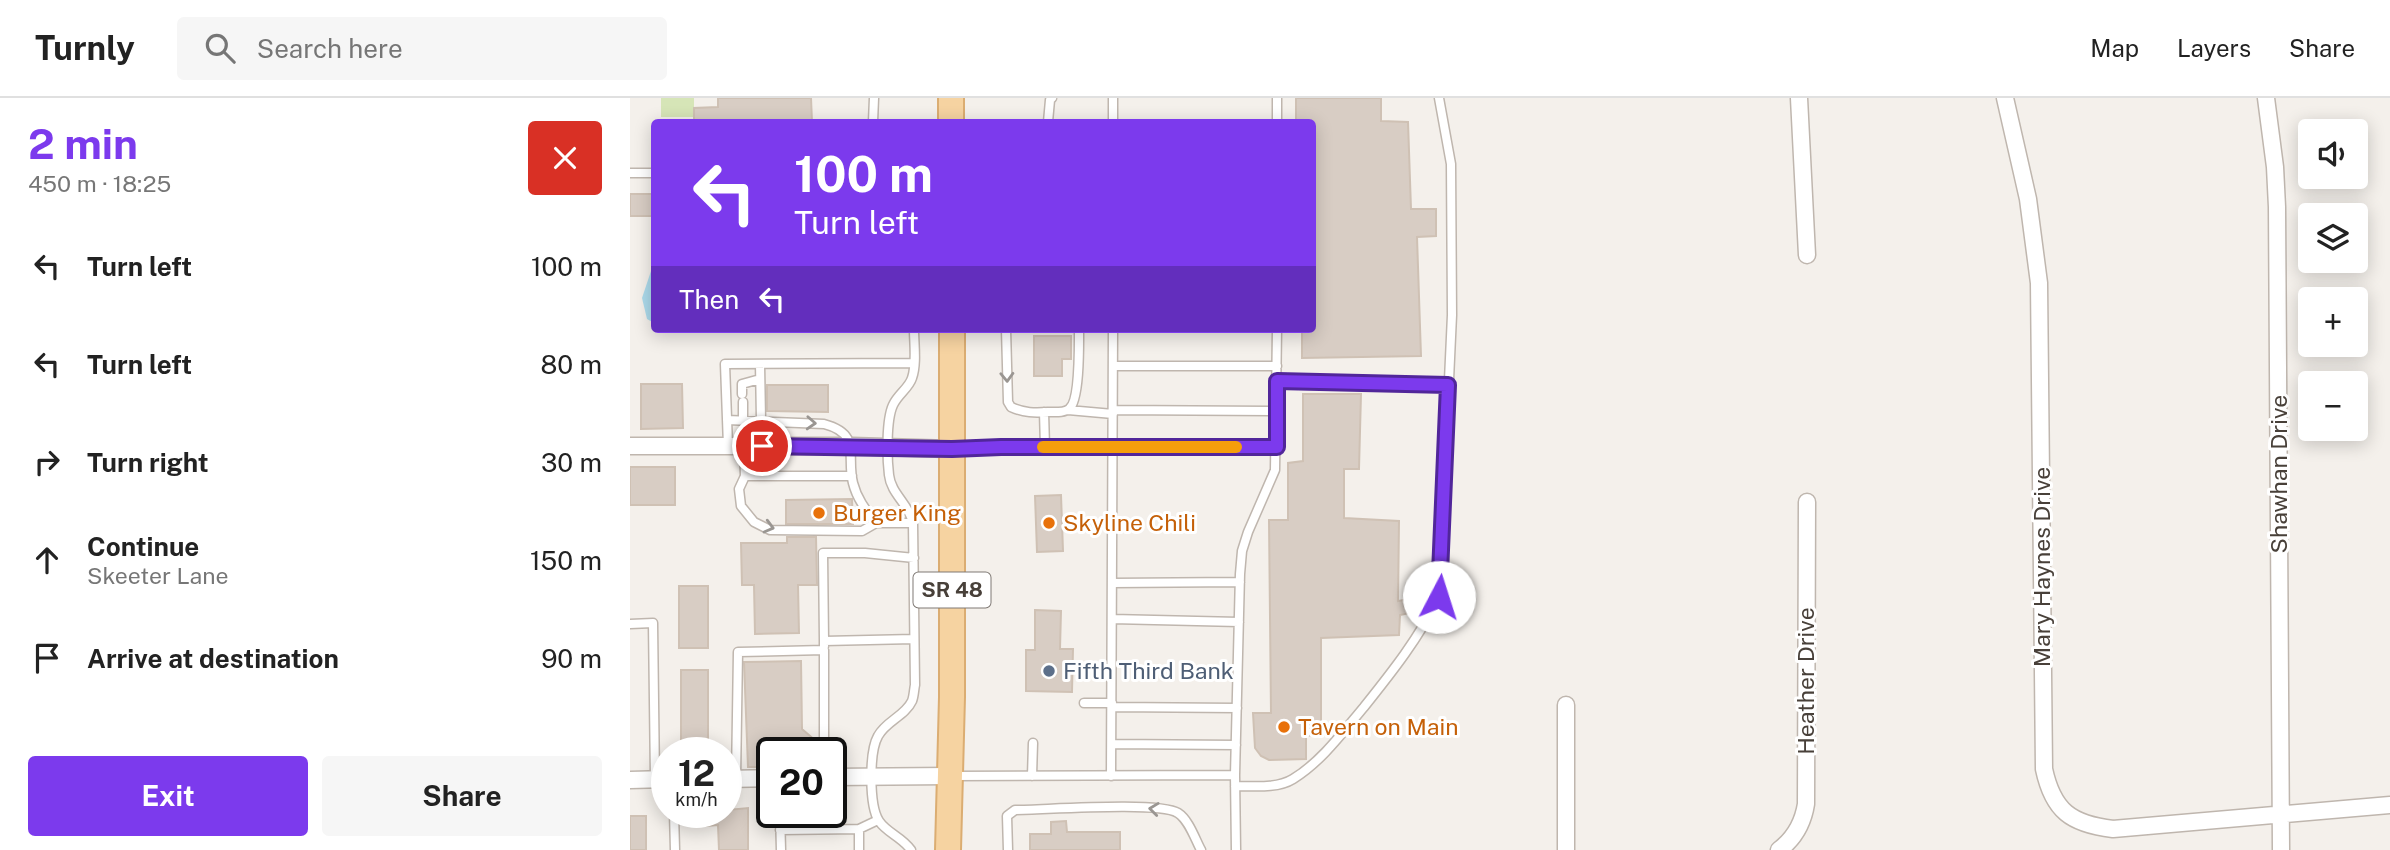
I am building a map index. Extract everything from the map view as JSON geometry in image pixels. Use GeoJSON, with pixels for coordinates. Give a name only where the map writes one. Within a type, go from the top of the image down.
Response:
{"type":"FeatureCollection","features":[{"type":"Feature","properties":{"kind":"main road"},"geometry":{"type":"LineString","coordinates":[[951,98],[951,119]]}},
{"type":"Feature","properties":{"kind":"main road","name":"SR 48"},"geometry":{"type":"LineString","coordinates":[[948,850],[952,697],[952,333]]}},
{"type":"Feature","properties":{"kind":"street"},"geometry":{"type":"LineString","coordinates":[[1799,98],[1807,255]]}},
{"type":"Feature","properties":{"kind":"street","name":"Mary Haynes Drive"},"geometry":{"type":"LineString","coordinates":[[2005,98],[2028,199],[2039,283],[2044,769],[2054,800],[2066,814],[2093,827],[2124,828],[2390,805]]}},
{"type":"Feature","properties":{"kind":"street","name":"Shawhan Drive"},"geometry":{"type":"LineString","coordinates":[[2266,98],[2277,207],[2281,850]]}},
{"type":"Feature","properties":{"kind":"street"},"geometry":{"type":"LineString","coordinates":[[630,446],[952,449]]}},
{"type":"Feature","properties":{"kind":"street","name":"Heather Drive"},"geometry":{"type":"LineString","coordinates":[[1779,850],[1792,839],[1799,828],[1806,804],[1807,502]]}},
{"type":"Feature","properties":{"kind":"street"},"geometry":{"type":"LineString","coordinates":[[1566,705],[1566,850]]}},
{"type":"Feature","properties":{"kind":"street"},"geometry":{"type":"LineString","coordinates":[[847,777],[950,776]]}},
{"type":"Feature","properties":{"kind":"street"},"geometry":{"type":"LineString","coordinates":[[630,780],[651,779]]}},
{"type":"Feature","properties":{"kind":"lane"},"geometry":{"type":"LineString","coordinates":[[873,119],[874,98]]}},
{"type":"Feature","properties":{"kind":"lane"},"geometry":{"type":"LineString","coordinates":[[1113,98],[1113,119]]}},
{"type":"Feature","properties":{"kind":"lane"},"geometry":{"type":"LineString","coordinates":[[1277,98],[1277,119]]}},
{"type":"Feature","properties":{"kind":"lane"},"geometry":{"type":"LineString","coordinates":[[1235,786],[1271,786],[1292,781],[1318,759],[1344,732],[1404,656],[1439,597],[1452,315],[1451,164],[1439,98]]}},
{"type":"Feature","properties":{"kind":"lane"},"geometry":{"type":"LineString","coordinates":[[1048,99],[1048,119]]}},
{"type":"Feature","properties":{"kind":"lane"},"geometry":{"type":"LineString","coordinates":[[630,173],[651,173]]}},
{"type":"Feature","properties":{"kind":"lane"},"geometry":{"type":"LineString","coordinates":[[911,850],[878,820],[873,805],[872,776],[874,744],[878,735],[912,701],[915,685],[913,523],[906,505],[889,480],[890,417],[893,405],[913,376],[914,333]]}},
{"type":"Feature","properties":{"kind":"lane"},"geometry":{"type":"LineString","coordinates":[[1006,333],[1009,402],[1011,407],[1028,413],[1068,410],[1277,411]]}},
{"type":"Feature","properties":{"kind":"lane"},"geometry":{"type":"LineString","coordinates":[[1068,410],[1075,400],[1079,333]]}},
{"type":"Feature","properties":{"kind":"lane"},"geometry":{"type":"LineString","coordinates":[[1111,776],[1113,333]]}},
{"type":"Feature","properties":{"kind":"lane"},"geometry":{"type":"LineString","coordinates":[[1236,850],[1235,775],[1242,551],[1275,470],[1277,333]]}},
{"type":"Feature","properties":{"kind":"lane"},"geometry":{"type":"LineString","coordinates":[[913,363],[725,363],[727,420],[745,476],[739,489],[741,506],[754,522],[770,530],[862,531],[876,523],[913,523]]}},
{"type":"Feature","properties":{"kind":"lane"},"geometry":{"type":"LineString","coordinates":[[760,364],[761,420]]}},
{"type":"Feature","properties":{"kind":"lane"},"geometry":{"type":"LineString","coordinates":[[1113,366],[1277,366]]}},
{"type":"Feature","properties":{"kind":"lane"},"geometry":{"type":"LineString","coordinates":[[743,420],[742,384],[760,379]]}},
{"type":"Feature","properties":{"kind":"lane"},"geometry":{"type":"LineString","coordinates":[[1277,381],[1448,385]]}},
{"type":"Feature","properties":{"kind":"lane"},"geometry":{"type":"LineString","coordinates":[[1044,412],[1045,447]]}},
{"type":"Feature","properties":{"kind":"lane"},"geometry":{"type":"LineString","coordinates":[[727,420],[824,424],[835,427],[852,446],[852,476],[860,502],[876,523]]}},
{"type":"Feature","properties":{"kind":"lane"},"geometry":{"type":"LineString","coordinates":[[952,449],[1277,447]]}},
{"type":"Feature","properties":{"kind":"lane"},"geometry":{"type":"LineString","coordinates":[[745,476],[852,476]]}},
{"type":"Feature","properties":{"kind":"lane"},"geometry":{"type":"LineString","coordinates":[[824,737],[823,553],[865,553],[914,558]]}},
{"type":"Feature","properties":{"kind":"lane"},"geometry":{"type":"LineString","coordinates":[[1112,583],[1240,582]]}},
{"type":"Feature","properties":{"kind":"lane"},"geometry":{"type":"LineString","coordinates":[[1112,620],[1239,622]]}},
{"type":"Feature","properties":{"kind":"lane"},"geometry":{"type":"LineString","coordinates":[[630,624],[653,623],[659,737]]}},
{"type":"Feature","properties":{"kind":"lane"},"geometry":{"type":"LineString","coordinates":[[733,737],[738,652],[914,639]]}},
{"type":"Feature","properties":{"kind":"lane"},"geometry":{"type":"LineString","coordinates":[[1084,703],[1237,708]]}},
{"type":"Feature","properties":{"kind":"lane"},"geometry":{"type":"LineString","coordinates":[[1032,776],[1033,743]]}},
{"type":"Feature","properties":{"kind":"lane"},"geometry":{"type":"LineString","coordinates":[[1112,744],[1236,745]]}},
{"type":"Feature","properties":{"kind":"lane"},"geometry":{"type":"LineString","coordinates":[[950,776],[1235,775]]}},
{"type":"Feature","properties":{"kind":"lane"},"geometry":{"type":"LineString","coordinates":[[1008,850],[1007,816],[1015,810],[1154,807],[1178,813],[1188,825],[1201,850]]}},
{"type":"Feature","properties":{"kind":"lane"},"geometry":{"type":"LineString","coordinates":[[781,850],[780,830],[859,829],[878,820]]}},
{"type":"Feature","properties":{"kind":"lane"},"geometry":{"type":"LineString","coordinates":[[674,828],[675,850]]}},
{"type":"Feature","properties":{"kind":"lane"},"geometry":{"type":"LineString","coordinates":[[859,829],[859,850]]}},
{"type":"Feature","properties":{"kind":"green space"},"geometry":{"type":"Polygon","coordinates":[[[661,98],[694,98],[694,117],[661,117],[661,98]]]}},
{"type":"Feature","properties":{"kind":"water"},"geometry":{"type":"Polygon","coordinates":[[[651,271],[651,321],[647,319],[642,298],[651,271]]]}},
{"type":"Feature","properties":{"kind":"building"},"geometry":{"type":"Polygon","coordinates":[[[718,98],[811,98],[812,119],[694,119],[694,108],[718,107],[718,98]]]}},
{"type":"Feature","properties":{"kind":"building"},"geometry":{"type":"Polygon","coordinates":[[[1296,98],[1381,98],[1381,121],[1408,122],[1411,209],[1436,209],[1436,236],[1417,237],[1421,356],[1302,358],[1302,333],[1316,333],[1316,119],[1296,119],[1296,98]]]}},
{"type":"Feature","properties":{"kind":"building"},"geometry":{"type":"Polygon","coordinates":[[[630,194],[651,194],[651,216],[630,216],[630,194]]]}},
{"type":"Feature","properties":{"kind":"building"},"geometry":{"type":"Polygon","coordinates":[[[1034,336],[1071,336],[1071,359],[1062,359],[1062,376],[1034,376],[1034,336]]]}},
{"type":"Feature","properties":{"kind":"building"},"geometry":{"type":"Polygon","coordinates":[[[641,384],[682,384],[683,428],[641,429],[641,384]]]}},
{"type":"Feature","properties":{"kind":"building"},"geometry":{"type":"Polygon","coordinates":[[[767,385],[828,385],[828,412],[767,411],[767,385]]]}},
{"type":"Feature","properties":{"kind":"building"},"geometry":{"type":"Polygon","coordinates":[[[1303,394],[1361,394],[1359,469],[1344,469],[1344,518],[1399,521],[1398,601],[1410,599],[1410,613],[1400,615],[1399,635],[1321,638],[1321,734],[1306,736],[1306,759],[1269,760],[1261,756],[1255,748],[1253,713],[1271,713],[1269,520],[1288,520],[1288,463],[1303,461],[1303,394]]]}},
{"type":"Feature","properties":{"kind":"building"},"geometry":{"type":"Polygon","coordinates":[[[630,467],[675,467],[675,505],[630,505],[630,467]]]}},
{"type":"Feature","properties":{"kind":"building","name":"Skyline Chili"},"geometry":{"type":"Polygon","coordinates":[[[1061,495],[1063,551],[1037,552],[1035,496],[1061,495]]]}},
{"type":"Feature","properties":{"kind":"building","name":"Burger King"},"geometry":{"type":"Polygon","coordinates":[[[852,499],[853,524],[786,524],[786,500],[852,499]]]}},
{"type":"Feature","properties":{"kind":"building"},"geometry":{"type":"Polygon","coordinates":[[[787,537],[816,537],[817,585],[798,585],[799,633],[755,634],[754,585],[742,585],[741,543],[787,543],[787,537]]]}},
{"type":"Feature","properties":{"kind":"building"},"geometry":{"type":"Polygon","coordinates":[[[679,586],[708,586],[708,648],[679,648],[679,586]]]}},
{"type":"Feature","properties":{"kind":"building","name":"Fifth Third Bank"},"geometry":{"type":"Polygon","coordinates":[[[1035,610],[1061,611],[1060,649],[1073,649],[1072,692],[1026,691],[1026,650],[1035,650],[1035,610]]]}},
{"type":"Feature","properties":{"kind":"building"},"geometry":{"type":"Polygon","coordinates":[[[801,661],[802,729],[811,737],[756,737],[756,767],[748,767],[744,662],[801,661]]]}},
{"type":"Feature","properties":{"kind":"building"},"geometry":{"type":"Polygon","coordinates":[[[681,670],[708,670],[708,737],[681,737],[681,670]]]}},
{"type":"Feature","properties":{"kind":"building"},"geometry":{"type":"Polygon","coordinates":[[[748,808],[748,850],[719,850],[718,828],[742,828],[742,809],[748,808]]]}},
{"type":"Feature","properties":{"kind":"building"},"geometry":{"type":"Polygon","coordinates":[[[630,816],[646,816],[646,850],[630,850],[630,816]]]}},
{"type":"Feature","properties":{"kind":"building"},"geometry":{"type":"Polygon","coordinates":[[[1066,821],[1067,832],[1120,832],[1120,850],[1030,850],[1030,834],[1051,834],[1051,822],[1066,821]]]}},
{"type":"Feature","properties":{"kind":"slow traffic"},"geometry":{"type":"LineString","coordinates":[[1043,447],[1236,447]]}},
{"type":"Feature","properties":{"kind":"place","name":"Burger King"},"geometry":{"type":"Point","coordinates":[819,513]}},
{"type":"Feature","properties":{"kind":"place","name":"Skyline Chili"},"geometry":{"type":"Point","coordinates":[1049,523]}},
{"type":"Feature","properties":{"kind":"place","name":"Fifth Third Bank"},"geometry":{"type":"Point","coordinates":[1049,671]}},
{"type":"Feature","properties":{"kind":"place","name":"Tavern on Main"},"geometry":{"type":"Point","coordinates":[1284,727]}},
{"type":"Feature","properties":{"kind":"route"},"geometry":{"type":"LineString","coordinates":[[762,446],[952,449],[1277,447],[1277,381],[1448,385],[1439,597]]}}]}
